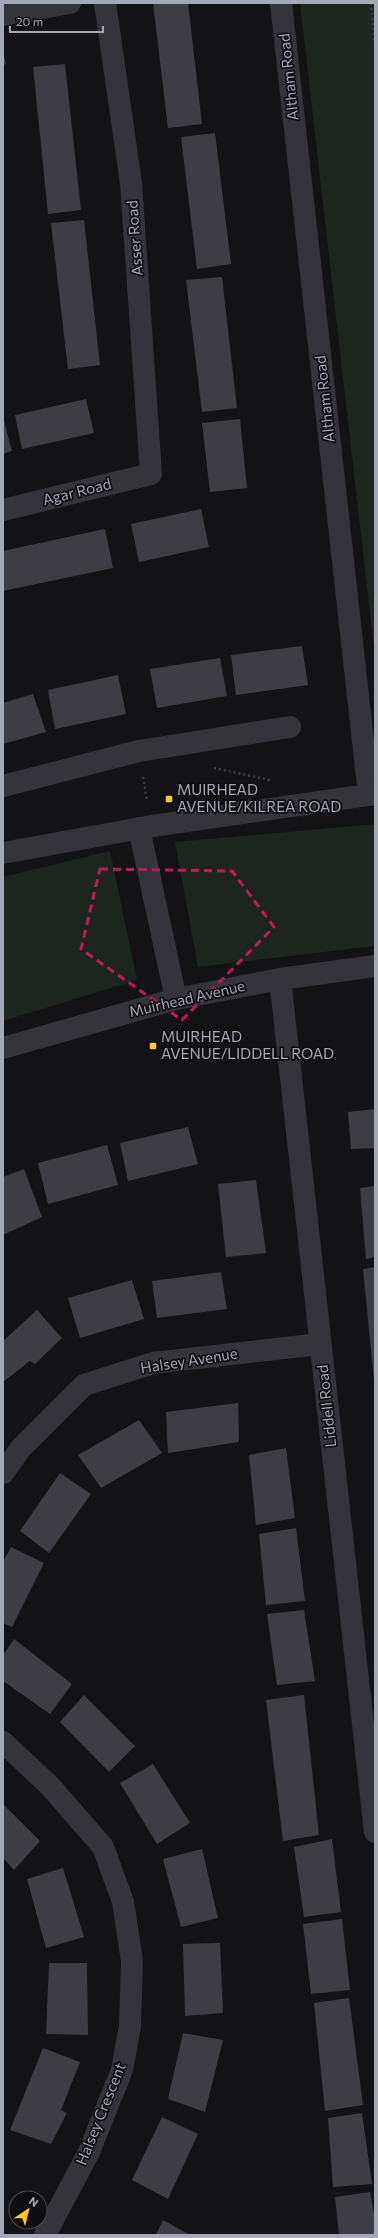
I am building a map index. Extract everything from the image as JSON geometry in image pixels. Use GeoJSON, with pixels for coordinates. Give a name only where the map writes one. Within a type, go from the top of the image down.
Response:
{"type":"FeatureCollection","features":[{"type":"Feature","properties":{"kind":"street"},"geometry":{"type":"LineString","coordinates":[[3,15],[70,3]]}},
{"type":"Feature","properties":{"kind":"street","name":"Asser Road"},"geometry":{"type":"LineString","coordinates":[[105,3],[131,183],[151,474]]}},
{"type":"Feature","properties":{"kind":"street","name":"Altham Road"},"geometry":{"type":"LineString","coordinates":[[281,3],[372,794]]}},
{"type":"Feature","properties":{"kind":"street","name":"Agar Road"},"geometry":{"type":"LineString","coordinates":[[3,510],[151,474]]}},
{"type":"Feature","properties":{"kind":"street"},"geometry":{"type":"LineString","coordinates":[[3,786],[139,751],[290,727]]}},
{"type":"Feature","properties":{"kind":"street"},"geometry":{"type":"LineString","coordinates":[[3,854],[145,827],[372,794]]}},
{"type":"Feature","properties":{"kind":"street"},"geometry":{"type":"LineString","coordinates":[[145,827],[176,999]]}},
{"type":"Feature","properties":{"kind":"street","name":"Muirhead Avenue"},"geometry":{"type":"LineString","coordinates":[[3,1048],[176,999],[280,979],[375,966]]}},
{"type":"Feature","properties":{"kind":"street","name":"Liddell Road"},"geometry":{"type":"LineString","coordinates":[[280,979],[375,1832]]}},
{"type":"Feature","properties":{"kind":"street","name":"Halsey Avenue"},"geometry":{"type":"LineString","coordinates":[[3,1472],[21,1448],[84,1385],[153,1364],[320,1344]]}},
{"type":"Feature","properties":{"kind":"street","name":"Halsey Crescent"},"geometry":{"type":"LineString","coordinates":[[3,1742],[50,1786],[103,1847],[123,1902],[132,1961],[130,2026],[122,2070],[89,2152],[45,2235]]}},
{"type":"Feature","properties":{"kind":"path"},"geometry":{"type":"LineString","coordinates":[[371,3],[375,46]]}},
{"type":"Feature","properties":{"kind":"path"},"geometry":{"type":"LineString","coordinates":[[139,751],[145,827]]}},
{"type":"Feature","properties":{"kind":"path"},"geometry":{"type":"LineString","coordinates":[[208,767],[278,782]]}},
{"type":"Feature","properties":{"kind":"highlighted area"},"geometry":{"type":"Polygon","coordinates":[[[100,869],[232,871],[274,927],[182,1020],[81,949],[100,869]]]}},
{"type":"Feature","properties":{"kind":"shaded area"},"geometry":{"type":"Polygon","coordinates":[[[300,3],[375,3],[375,657],[300,3]]]}},
{"type":"Feature","properties":{"kind":"shaded area"},"geometry":{"type":"Polygon","coordinates":[[[375,824],[375,946],[198,967],[175,842],[375,824]]]}},
{"type":"Feature","properties":{"kind":"shaded area"},"geometry":{"type":"Polygon","coordinates":[[[110,851],[137,980],[3,1021],[3,877],[110,851]]]}},
{"type":"Feature","properties":{"kind":"building"},"geometry":{"type":"Polygon","coordinates":[[[153,3],[188,3],[202,124],[168,128],[153,3]]]}},
{"type":"Feature","properties":{"kind":"building"},"geometry":{"type":"Polygon","coordinates":[[[3,53],[6,64],[3,65],[3,53]]]}},
{"type":"Feature","properties":{"kind":"building"},"geometry":{"type":"Polygon","coordinates":[[[65,64],[81,210],[48,214],[33,67],[65,64]]]}},
{"type":"Feature","properties":{"kind":"building"},"geometry":{"type":"Polygon","coordinates":[[[215,133],[231,264],[197,269],[181,137],[215,133]]]}},
{"type":"Feature","properties":{"kind":"building"},"geometry":{"type":"Polygon","coordinates":[[[84,220],[100,365],[68,369],[51,223],[84,220]]]}},
{"type":"Feature","properties":{"kind":"building"},"geometry":{"type":"Polygon","coordinates":[[[222,277],[237,408],[202,412],[186,280],[222,277]]]}},
{"type":"Feature","properties":{"kind":"building"},"geometry":{"type":"Polygon","coordinates":[[[86,399],[94,433],[22,449],[15,415],[86,399]]]}},
{"type":"Feature","properties":{"kind":"building"},"geometry":{"type":"Polygon","coordinates":[[[3,417],[12,451],[3,454],[3,417]]]}},
{"type":"Feature","properties":{"kind":"building"},"geometry":{"type":"Polygon","coordinates":[[[240,419],[247,488],[210,492],[202,423],[240,419]]]}},
{"type":"Feature","properties":{"kind":"building"},"geometry":{"type":"Polygon","coordinates":[[[201,509],[209,547],[139,562],[131,524],[201,509]]]}},
{"type":"Feature","properties":{"kind":"building"},"geometry":{"type":"Polygon","coordinates":[[[105,529],[113,568],[3,591],[3,551],[105,529]]]}},
{"type":"Feature","properties":{"kind":"building"},"geometry":{"type":"Polygon","coordinates":[[[302,646],[308,685],[236,695],[231,655],[302,646]]]}},
{"type":"Feature","properties":{"kind":"building"},"geometry":{"type":"Polygon","coordinates":[[[220,658],[227,696],[157,708],[150,669],[220,658]]]}},
{"type":"Feature","properties":{"kind":"building"},"geometry":{"type":"Polygon","coordinates":[[[118,675],[126,714],[55,729],[48,690],[118,675]]]}},
{"type":"Feature","properties":{"kind":"building"},"geometry":{"type":"Polygon","coordinates":[[[33,694],[46,732],[3,744],[3,703],[33,694]]]}},
{"type":"Feature","properties":{"kind":"building"},"geometry":{"type":"Polygon","coordinates":[[[375,1109],[375,1148],[351,1149],[348,1112],[375,1109]]]}},
{"type":"Feature","properties":{"kind":"building"},"geometry":{"type":"Polygon","coordinates":[[[188,1127],[198,1164],[128,1181],[120,1143],[188,1127]]]}},
{"type":"Feature","properties":{"kind":"building"},"geometry":{"type":"Polygon","coordinates":[[[107,1145],[118,1185],[48,1204],[38,1163],[107,1145]]]}},
{"type":"Feature","properties":{"kind":"building"},"geometry":{"type":"Polygon","coordinates":[[[24,1169],[42,1217],[3,1235],[3,1177],[24,1169]]]}},
{"type":"Feature","properties":{"kind":"building"},"geometry":{"type":"Polygon","coordinates":[[[256,1180],[266,1253],[226,1257],[218,1184],[256,1180]]]}},
{"type":"Feature","properties":{"kind":"building"},"geometry":{"type":"Polygon","coordinates":[[[375,1186],[375,1257],[366,1259],[360,1188],[375,1186]]]}},
{"type":"Feature","properties":{"kind":"building"},"geometry":{"type":"Polygon","coordinates":[[[375,1267],[375,1380],[374,1380],[363,1269],[375,1267]]]}},
{"type":"Feature","properties":{"kind":"building"},"geometry":{"type":"Polygon","coordinates":[[[221,1272],[227,1309],[157,1318],[152,1281],[221,1272]]]}},
{"type":"Feature","properties":{"kind":"building"},"geometry":{"type":"Polygon","coordinates":[[[132,1280],[144,1319],[80,1338],[68,1298],[132,1280]]]}},
{"type":"Feature","properties":{"kind":"building"},"geometry":{"type":"Polygon","coordinates":[[[37,1310],[62,1338],[35,1364],[30,1361],[3,1382],[3,1341],[37,1310]]]}},
{"type":"Feature","properties":{"kind":"building"},"geometry":{"type":"Polygon","coordinates":[[[238,1403],[239,1442],[168,1453],[166,1412],[238,1403]]]}},
{"type":"Feature","properties":{"kind":"building"},"geometry":{"type":"Polygon","coordinates":[[[139,1420],[162,1453],[101,1488],[78,1455],[139,1420]]]}},
{"type":"Feature","properties":{"kind":"building"},"geometry":{"type":"Polygon","coordinates":[[[286,1448],[295,1518],[256,1525],[249,1455],[286,1448]]]}},
{"type":"Feature","properties":{"kind":"building"},"geometry":{"type":"Polygon","coordinates":[[[60,1473],[91,1494],[49,1553],[20,1531],[60,1473]]]}},
{"type":"Feature","properties":{"kind":"building"},"geometry":{"type":"Polygon","coordinates":[[[296,1528],[305,1601],[266,1605],[259,1534],[296,1528]]]}},
{"type":"Feature","properties":{"kind":"building"},"geometry":{"type":"Polygon","coordinates":[[[11,1547],[44,1563],[12,1627],[3,1623],[3,1562],[11,1547]]]}},
{"type":"Feature","properties":{"kind":"building"},"geometry":{"type":"Polygon","coordinates":[[[304,1610],[315,1681],[277,1685],[267,1614],[304,1610]]]}},
{"type":"Feature","properties":{"kind":"building"},"geometry":{"type":"Polygon","coordinates":[[[14,1639],[72,1684],[50,1714],[3,1681],[3,1655],[14,1639]]]}},
{"type":"Feature","properties":{"kind":"building"},"geometry":{"type":"Polygon","coordinates":[[[84,1695],[135,1746],[109,1772],[60,1722],[84,1695]]]}},
{"type":"Feature","properties":{"kind":"building"},"geometry":{"type":"Polygon","coordinates":[[[304,1695],[319,1835],[283,1841],[266,1700],[304,1695]]]}},
{"type":"Feature","properties":{"kind":"building"},"geometry":{"type":"Polygon","coordinates":[[[153,1764],[190,1823],[157,1844],[120,1783],[153,1764]]]}},
{"type":"Feature","properties":{"kind":"building"},"geometry":{"type":"Polygon","coordinates":[[[3,1804],[40,1841],[14,1870],[3,1858],[3,1804]]]}},
{"type":"Feature","properties":{"kind":"building"},"geometry":{"type":"Polygon","coordinates":[[[332,1839],[341,1912],[304,1917],[294,1847],[332,1839]]]}},
{"type":"Feature","properties":{"kind":"building"},"geometry":{"type":"Polygon","coordinates":[[[202,1849],[218,1918],[181,1927],[163,1859],[202,1849]]]}},
{"type":"Feature","properties":{"kind":"building"},"geometry":{"type":"Polygon","coordinates":[[[63,1868],[84,1937],[46,1948],[27,1879],[63,1868]]]}},
{"type":"Feature","properties":{"kind":"building"},"geometry":{"type":"Polygon","coordinates":[[[342,1919],[350,1990],[311,1994],[303,1924],[342,1919]]]}},
{"type":"Feature","properties":{"kind":"building"},"geometry":{"type":"Polygon","coordinates":[[[220,1943],[223,2013],[185,2016],[183,1944],[220,1943]]]}},
{"type":"Feature","properties":{"kind":"building"},"geometry":{"type":"Polygon","coordinates":[[[49,1963],[87,1963],[88,2035],[46,2034],[49,1963]]]}},
{"type":"Feature","properties":{"kind":"building"},"geometry":{"type":"Polygon","coordinates":[[[349,1998],[363,2105],[325,2111],[314,2003],[349,1998]]]}},
{"type":"Feature","properties":{"kind":"building"},"geometry":{"type":"Polygon","coordinates":[[[183,2033],[223,2040],[205,2112],[168,2099],[183,2033]]]}},
{"type":"Feature","properties":{"kind":"building"},"geometry":{"type":"Polygon","coordinates":[[[43,2048],[80,2062],[61,2110],[67,2113],[51,2144],[10,2130],[43,2048]]]}},
{"type":"Feature","properties":{"kind":"building"},"geometry":{"type":"Polygon","coordinates":[[[362,2113],[372,2184],[333,2187],[328,2118],[362,2113]]]}},
{"type":"Feature","properties":{"kind":"building"},"geometry":{"type":"Polygon","coordinates":[[[162,2117],[198,2134],[168,2199],[132,2180],[162,2117]]]}},
{"type":"Feature","properties":{"kind":"building"},"geometry":{"type":"Polygon","coordinates":[[[370,2192],[375,2219],[375,2235],[339,2235],[335,2197],[370,2192]]]}},
{"type":"Feature","properties":{"kind":"building"},"geometry":{"type":"Polygon","coordinates":[[[163,2220],[190,2235],[156,2235],[163,2220]]]}},
{"type":"Feature","properties":{"kind":"place","name":"MUIRHEAD AVENUE/KILREA ROAD"},"geometry":{"type":"Point","coordinates":[169,799]}},
{"type":"Feature","properties":{"kind":"place","name":"MUIRHEAD AVENUE/LIDDELL ROAD"},"geometry":{"type":"Point","coordinates":[153,1046]}}]}
